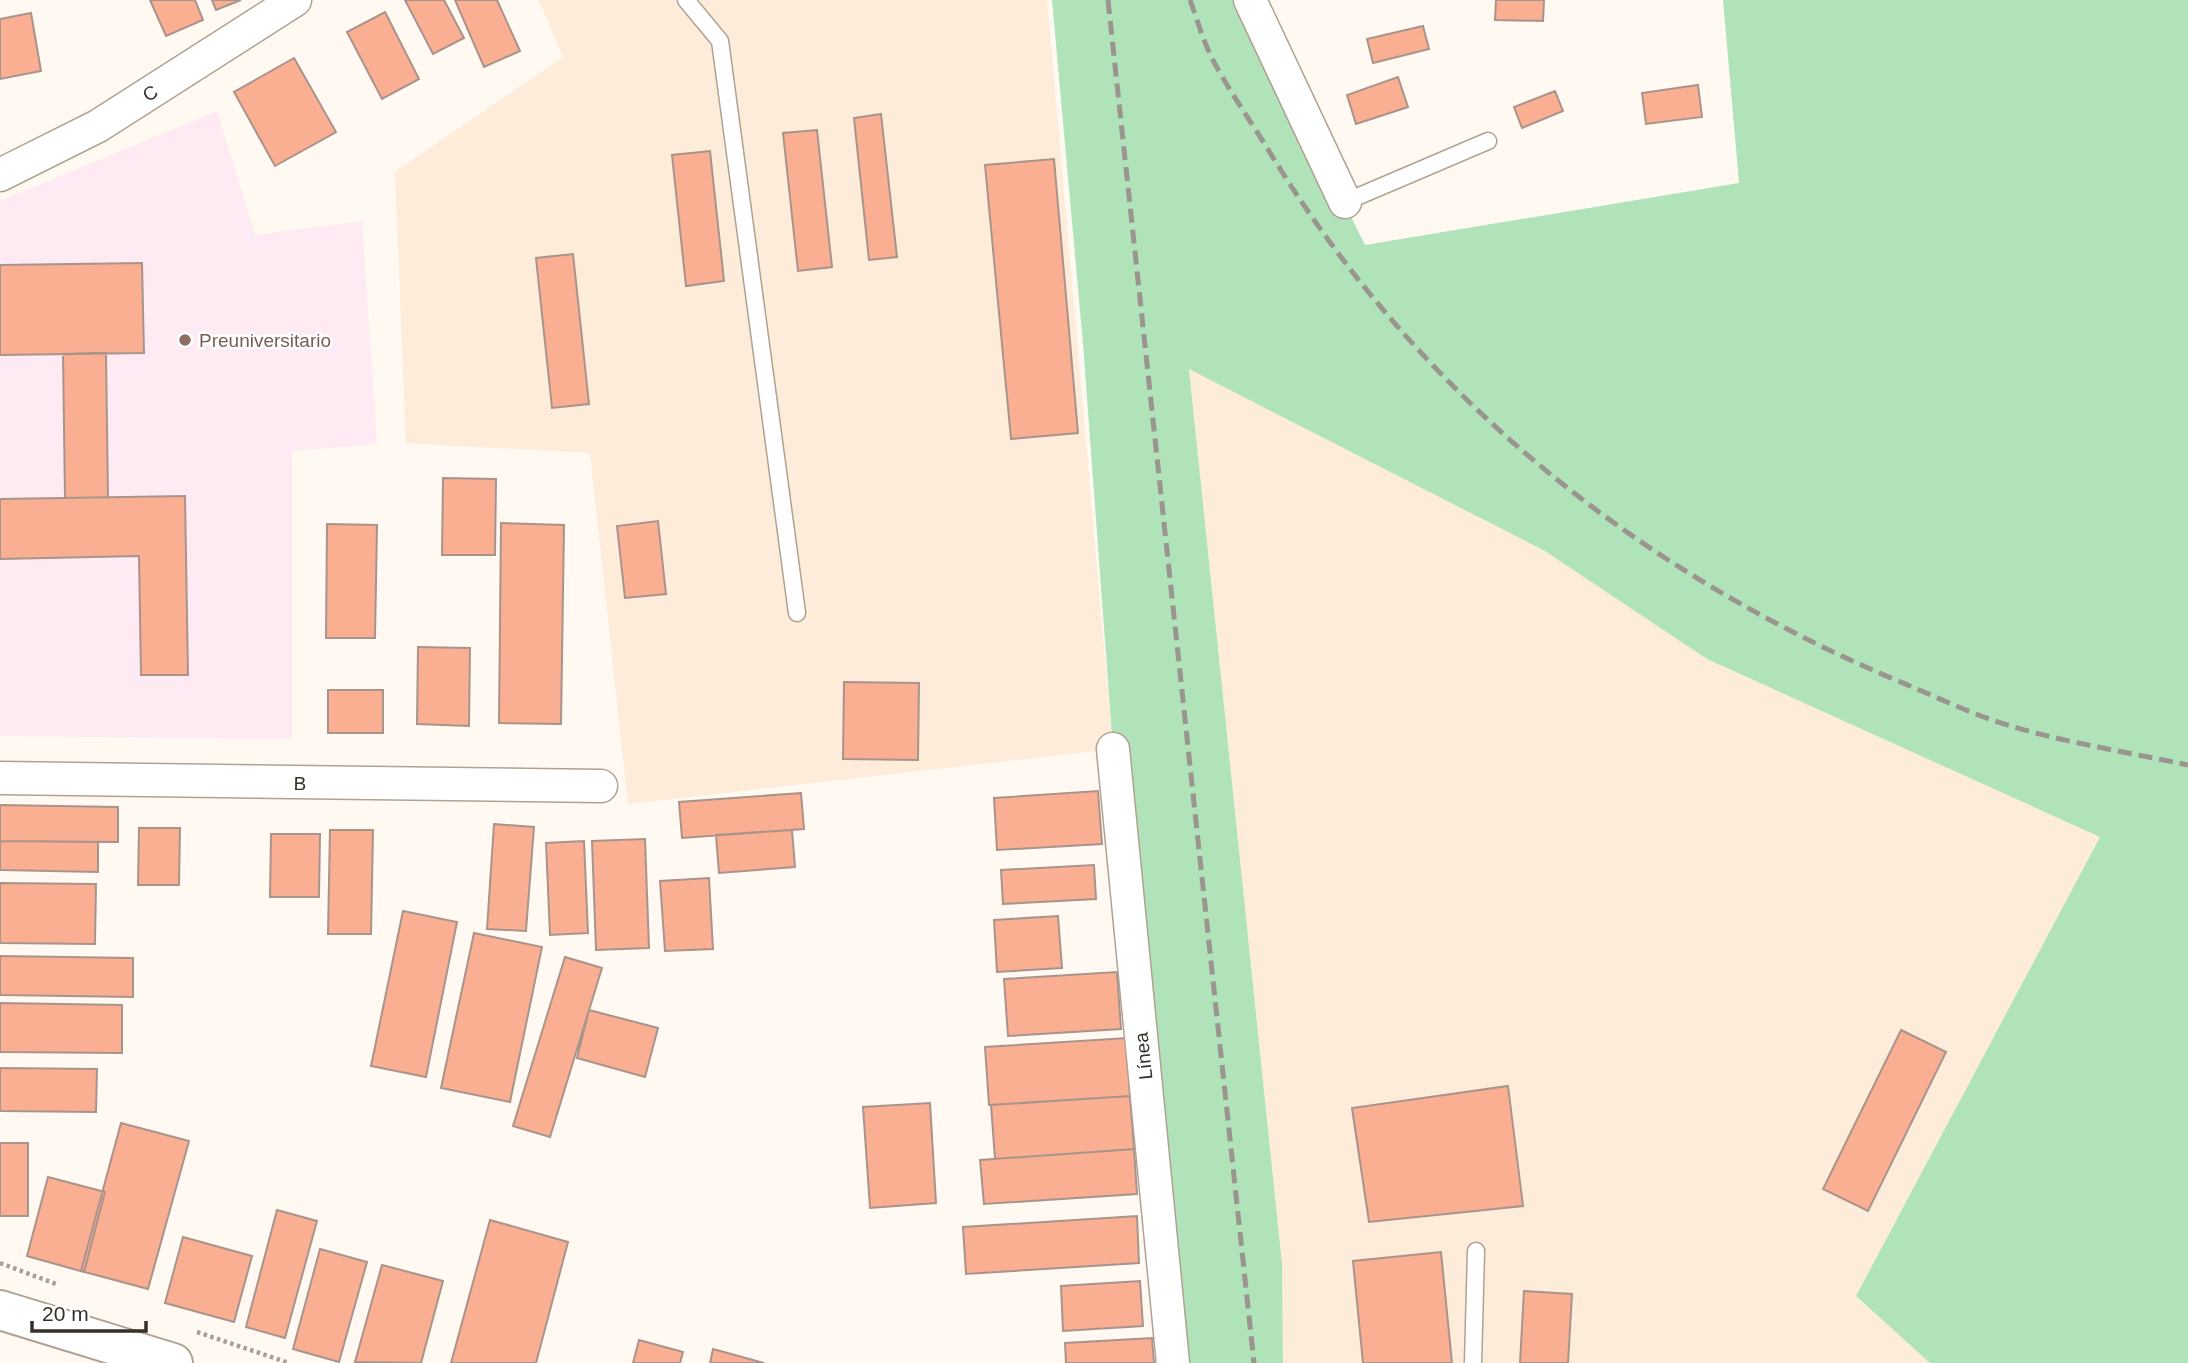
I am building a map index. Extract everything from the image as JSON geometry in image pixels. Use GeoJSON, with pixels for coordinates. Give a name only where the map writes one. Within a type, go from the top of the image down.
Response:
{"type":"FeatureCollection","features":[{"type":"Feature","properties":{"kind":"main road"},"geometry":{"type":"LineString","coordinates":[[0,1310],[173,1363]]}},
{"type":"Feature","properties":{"kind":"street","name":"C"},"geometry":{"type":"LineString","coordinates":[[0,175],[98,126],[295,0]]}},
{"type":"Feature","properties":{"kind":"street"},"geometry":{"type":"LineString","coordinates":[[1250,0],[1345,202]]}},
{"type":"Feature","properties":{"kind":"street","name":"Línea"},"geometry":{"type":"LineString","coordinates":[[1113,749],[1173,1363]]}},
{"type":"Feature","properties":{"kind":"street","name":"B"},"geometry":{"type":"LineString","coordinates":[[0,778],[601,786]]}},
{"type":"Feature","properties":{"kind":"lane"},"geometry":{"type":"LineString","coordinates":[[686,0],[720,41],[797,613]]}},
{"type":"Feature","properties":{"kind":"lane"},"geometry":{"type":"LineString","coordinates":[[1345,202],[1488,141]]}},
{"type":"Feature","properties":{"kind":"lane"},"geometry":{"type":"LineString","coordinates":[[1473,1363],[1476,1251]]}},
{"type":"Feature","properties":{"kind":"shaded area"},"geometry":{"type":"Polygon","coordinates":[[[539,0],[1047,0],[1113,749],[628,804],[590,453],[406,443],[395,172],[563,57],[539,0]]]}},
{"type":"Feature","properties":{"kind":"shaded area","name":"Preuniversitario"},"geometry":{"type":"Polygon","coordinates":[[[217,111],[255,235],[362,221],[377,444],[292,451],[292,739],[0,736],[0,201],[217,111]]]}},
{"type":"Feature","properties":{"kind":"shaded area"},"geometry":{"type":"Polygon","coordinates":[[[1189,368],[1545,551],[1707,659],[2100,837],[1856,1296],[1930,1363],[1283,1363],[1282,1264],[1189,368]]]}},
{"type":"Feature","properties":{"kind":"green space"},"geometry":{"type":"Polygon","coordinates":[[[1052,0],[1244,0],[1365,245],[1739,183],[1723,0],[2188,0],[2188,1363],[1930,1363],[1856,1296],[2100,837],[1707,659],[1545,551],[1189,369],[1282,1264],[1283,1363],[1177,1363],[1113,749],[1083,344],[1052,0]]]}},
{"type":"Feature","properties":{"kind":"building"},"geometry":{"type":"Polygon","coordinates":[[[150,0],[195,0],[203,20],[166,36],[150,0]]]}},
{"type":"Feature","properties":{"kind":"building"},"geometry":{"type":"Polygon","coordinates":[[[212,0],[241,0],[216,10],[212,0]]]}},
{"type":"Feature","properties":{"kind":"building"},"geometry":{"type":"Polygon","coordinates":[[[405,0],[444,0],[464,38],[433,54],[405,0]]]}},
{"type":"Feature","properties":{"kind":"building"},"geometry":{"type":"Polygon","coordinates":[[[455,0],[497,0],[520,51],[484,67],[455,0]]]}},
{"type":"Feature","properties":{"kind":"building"},"geometry":{"type":"Polygon","coordinates":[[[1496,0],[1544,0],[1543,21],[1495,20],[1496,0]]]}},
{"type":"Feature","properties":{"kind":"building"},"geometry":{"type":"Polygon","coordinates":[[[385,12],[419,79],[382,99],[347,32],[385,12]]]}},
{"type":"Feature","properties":{"kind":"building"},"geometry":{"type":"Polygon","coordinates":[[[31,13],[41,71],[0,79],[0,19],[31,13]]]}},
{"type":"Feature","properties":{"kind":"building"},"geometry":{"type":"Polygon","coordinates":[[[1423,26],[1429,49],[1373,63],[1367,39],[1423,26]]]}},
{"type":"Feature","properties":{"kind":"building"},"geometry":{"type":"Polygon","coordinates":[[[294,58],[336,132],[275,166],[234,92],[294,58]]]}},
{"type":"Feature","properties":{"kind":"building"},"geometry":{"type":"Polygon","coordinates":[[[1398,77],[1408,107],[1356,124],[1347,95],[1398,77]]]}},
{"type":"Feature","properties":{"kind":"building"},"geometry":{"type":"Polygon","coordinates":[[[1698,85],[1702,117],[1646,124],[1642,93],[1698,85]]]}},
{"type":"Feature","properties":{"kind":"building"},"geometry":{"type":"Polygon","coordinates":[[[1555,91],[1563,111],[1522,128],[1514,107],[1555,91]]]}},
{"type":"Feature","properties":{"kind":"building"},"geometry":{"type":"Polygon","coordinates":[[[881,114],[897,257],[869,260],[854,118],[881,114]]]}},
{"type":"Feature","properties":{"kind":"building"},"geometry":{"type":"Polygon","coordinates":[[[817,130],[832,267],[798,271],[783,133],[817,130]]]}},
{"type":"Feature","properties":{"kind":"building"},"geometry":{"type":"Polygon","coordinates":[[[710,151],[724,281],[686,286],[672,155],[710,151]]]}},
{"type":"Feature","properties":{"kind":"building"},"geometry":{"type":"Polygon","coordinates":[[[1054,159],[1078,433],[1011,439],[985,165],[1054,159]]]}},
{"type":"Feature","properties":{"kind":"building"},"geometry":{"type":"Polygon","coordinates":[[[573,254],[589,404],[552,408],[536,258],[573,254]]]}},
{"type":"Feature","properties":{"kind":"building"},"geometry":{"type":"Polygon","coordinates":[[[142,263],[144,353],[0,355],[0,265],[142,263]]]}},
{"type":"Feature","properties":{"kind":"building"},"geometry":{"type":"Polygon","coordinates":[[[106,353],[108,498],[65,498],[63,354],[106,353]]]}},
{"type":"Feature","properties":{"kind":"building"},"geometry":{"type":"Polygon","coordinates":[[[443,478],[496,479],[495,555],[442,555],[443,478]]]}},
{"type":"Feature","properties":{"kind":"building"},"geometry":{"type":"Polygon","coordinates":[[[185,496],[188,675],[141,675],[139,556],[0,559],[0,499],[185,496]]]}},
{"type":"Feature","properties":{"kind":"building"},"geometry":{"type":"Polygon","coordinates":[[[658,521],[666,594],[625,598],[617,526],[658,521]]]}},
{"type":"Feature","properties":{"kind":"building"},"geometry":{"type":"Polygon","coordinates":[[[501,523],[564,525],[561,724],[499,723],[501,523]]]}},
{"type":"Feature","properties":{"kind":"building"},"geometry":{"type":"Polygon","coordinates":[[[327,524],[377,525],[375,638],[326,638],[327,524]]]}},
{"type":"Feature","properties":{"kind":"building"},"geometry":{"type":"Polygon","coordinates":[[[418,647],[470,648],[469,726],[417,724],[418,647]]]}},
{"type":"Feature","properties":{"kind":"building"},"geometry":{"type":"Polygon","coordinates":[[[844,682],[919,683],[918,760],[843,759],[844,682]]]}},
{"type":"Feature","properties":{"kind":"building"},"geometry":{"type":"Polygon","coordinates":[[[328,690],[383,690],[383,733],[328,733],[328,690]]]}},
{"type":"Feature","properties":{"kind":"building"},"geometry":{"type":"Polygon","coordinates":[[[1098,791],[1102,844],[997,850],[994,798],[1098,791]]]}},
{"type":"Feature","properties":{"kind":"building"},"geometry":{"type":"Polygon","coordinates":[[[801,793],[804,829],[682,838],[679,802],[801,793]]]}},
{"type":"Feature","properties":{"kind":"building"},"geometry":{"type":"Polygon","coordinates":[[[0,805],[118,807],[118,842],[0,841],[0,805]]]}},
{"type":"Feature","properties":{"kind":"building"},"geometry":{"type":"Polygon","coordinates":[[[494,824],[534,827],[526,931],[487,929],[494,824]]]}},
{"type":"Feature","properties":{"kind":"building"},"geometry":{"type":"Polygon","coordinates":[[[139,828],[180,828],[179,885],[138,885],[139,828]]]}},
{"type":"Feature","properties":{"kind":"building"},"geometry":{"type":"Polygon","coordinates":[[[330,830],[373,830],[371,934],[328,934],[330,830]]]}},
{"type":"Feature","properties":{"kind":"building"},"geometry":{"type":"Polygon","coordinates":[[[792,830],[795,867],[719,873],[716,835],[792,830]]]}},
{"type":"Feature","properties":{"kind":"building"},"geometry":{"type":"Polygon","coordinates":[[[271,834],[320,834],[319,897],[270,897],[271,834]]]}},
{"type":"Feature","properties":{"kind":"building"},"geometry":{"type":"Polygon","coordinates":[[[645,839],[649,948],[596,950],[592,841],[645,839]]]}},
{"type":"Feature","properties":{"kind":"building"},"geometry":{"type":"Polygon","coordinates":[[[0,841],[98,842],[98,872],[0,870],[0,841]]]}},
{"type":"Feature","properties":{"kind":"building"},"geometry":{"type":"Polygon","coordinates":[[[584,841],[588,933],[550,935],[546,843],[584,841]]]}},
{"type":"Feature","properties":{"kind":"building"},"geometry":{"type":"Polygon","coordinates":[[[1094,865],[1096,899],[1003,904],[1001,870],[1094,865]]]}},
{"type":"Feature","properties":{"kind":"building"},"geometry":{"type":"Polygon","coordinates":[[[709,878],[713,949],[665,951],[660,881],[709,878]]]}},
{"type":"Feature","properties":{"kind":"building"},"geometry":{"type":"Polygon","coordinates":[[[0,883],[96,884],[95,944],[0,943],[0,883]]]}},
{"type":"Feature","properties":{"kind":"building"},"geometry":{"type":"Polygon","coordinates":[[[403,911],[457,922],[426,1077],[371,1066],[403,911]]]}},
{"type":"Feature","properties":{"kind":"building"},"geometry":{"type":"Polygon","coordinates":[[[1058,916],[1062,968],[997,972],[994,920],[1058,916]]]}},
{"type":"Feature","properties":{"kind":"building"},"geometry":{"type":"Polygon","coordinates":[[[474,933],[542,947],[510,1102],[441,1088],[474,933]]]}},
{"type":"Feature","properties":{"kind":"building"},"geometry":{"type":"Polygon","coordinates":[[[0,956],[133,958],[133,997],[0,995],[0,956]]]}},
{"type":"Feature","properties":{"kind":"building"},"geometry":{"type":"Polygon","coordinates":[[[565,957],[602,968],[550,1137],[513,1126],[565,957]]]}},
{"type":"Feature","properties":{"kind":"building"},"geometry":{"type":"Polygon","coordinates":[[[1117,972],[1121,1029],[1008,1036],[1004,979],[1117,972]]]}},
{"type":"Feature","properties":{"kind":"building"},"geometry":{"type":"Polygon","coordinates":[[[0,1003],[122,1005],[122,1053],[0,1052],[0,1003]]]}},
{"type":"Feature","properties":{"kind":"building"},"geometry":{"type":"Polygon","coordinates":[[[589,1010],[658,1028],[645,1077],[577,1058],[589,1010]]]}},
{"type":"Feature","properties":{"kind":"building"},"geometry":{"type":"Polygon","coordinates":[[[1901,1030],[1946,1052],[1868,1211],[1823,1189],[1901,1030]]]}},
{"type":"Feature","properties":{"kind":"building"},"geometry":{"type":"Polygon","coordinates":[[[1127,1038],[1130,1096],[989,1105],[985,1047],[1127,1038]]]}},
{"type":"Feature","properties":{"kind":"building"},"geometry":{"type":"Polygon","coordinates":[[[0,1068],[97,1069],[96,1112],[0,1111],[0,1068]]]}},
{"type":"Feature","properties":{"kind":"building"},"geometry":{"type":"Polygon","coordinates":[[[1508,1086],[1523,1206],[1369,1222],[1352,1108],[1508,1086]]]}},
{"type":"Feature","properties":{"kind":"building"},"geometry":{"type":"Polygon","coordinates":[[[1130,1096],[1134,1149],[995,1159],[991,1105],[1130,1096]]]}},
{"type":"Feature","properties":{"kind":"building"},"geometry":{"type":"Polygon","coordinates":[[[930,1103],[936,1203],[870,1208],[863,1107],[930,1103]]]}},
{"type":"Feature","properties":{"kind":"building"},"geometry":{"type":"Polygon","coordinates":[[[121,1123],[189,1141],[148,1289],[81,1271],[121,1123]]]}},
{"type":"Feature","properties":{"kind":"building"},"geometry":{"type":"Polygon","coordinates":[[[0,1143],[28,1143],[28,1216],[0,1216],[0,1143]]]}},
{"type":"Feature","properties":{"kind":"building"},"geometry":{"type":"Polygon","coordinates":[[[1134,1149],[1137,1194],[984,1204],[980,1160],[1134,1149]]]}},
{"type":"Feature","properties":{"kind":"building"},"geometry":{"type":"Polygon","coordinates":[[[48,1177],[105,1192],[84,1272],[27,1256],[48,1177]]]}},
{"type":"Feature","properties":{"kind":"building"},"geometry":{"type":"Polygon","coordinates":[[[277,1210],[317,1221],[285,1338],[246,1327],[277,1210]]]}},
{"type":"Feature","properties":{"kind":"building"},"geometry":{"type":"Polygon","coordinates":[[[1137,1216],[1139,1263],[966,1274],[963,1227],[1137,1216]]]}},
{"type":"Feature","properties":{"kind":"building"},"geometry":{"type":"Polygon","coordinates":[[[490,1220],[568,1242],[536,1363],[451,1363],[490,1220]]]}},
{"type":"Feature","properties":{"kind":"building"},"geometry":{"type":"Polygon","coordinates":[[[183,1237],[252,1256],[234,1322],[165,1303],[183,1237]]]}},
{"type":"Feature","properties":{"kind":"building"},"geometry":{"type":"Polygon","coordinates":[[[320,1249],[367,1262],[339,1362],[293,1349],[320,1249]]]}},
{"type":"Feature","properties":{"kind":"building"},"geometry":{"type":"Polygon","coordinates":[[[1441,1252],[1452,1363],[1363,1363],[1353,1261],[1441,1252]]]}},
{"type":"Feature","properties":{"kind":"building"},"geometry":{"type":"Polygon","coordinates":[[[382,1265],[443,1281],[421,1363],[355,1362],[382,1265]]]}},
{"type":"Feature","properties":{"kind":"building"},"geometry":{"type":"Polygon","coordinates":[[[1140,1281],[1143,1326],[1063,1331],[1061,1286],[1140,1281]]]}},
{"type":"Feature","properties":{"kind":"building"},"geometry":{"type":"Polygon","coordinates":[[[1524,1291],[1572,1294],[1568,1363],[1520,1363],[1524,1291]]]}},
{"type":"Feature","properties":{"kind":"building"},"geometry":{"type":"Polygon","coordinates":[[[1152,1338],[1154,1363],[1066,1363],[1065,1343],[1152,1338]]]}},
{"type":"Feature","properties":{"kind":"building"},"geometry":{"type":"Polygon","coordinates":[[[639,1340],[683,1352],[680,1363],[633,1363],[639,1340]]]}},
{"type":"Feature","properties":{"kind":"building"},"geometry":{"type":"Polygon","coordinates":[[[713,1349],[764,1363],[710,1363],[713,1349]]]}},
{"type":"Feature","properties":{"kind":"railway"},"geometry":{"type":"LineString","coordinates":[[1108,0],[1254,1363]]}},
{"type":"Feature","properties":{"kind":"railway"},"geometry":{"type":"LineString","coordinates":[[1190,0],[1211,56],[1239,104],[1328,240],[1393,322],[1464,397],[1541,466],[1623,529],[1710,586],[1802,636],[1966,710],[2038,734],[2188,765]]}},
{"type":"Feature","properties":{"kind":"place","name":"Preuniversitario"},"geometry":{"type":"Point","coordinates":[185,340]}}]}
